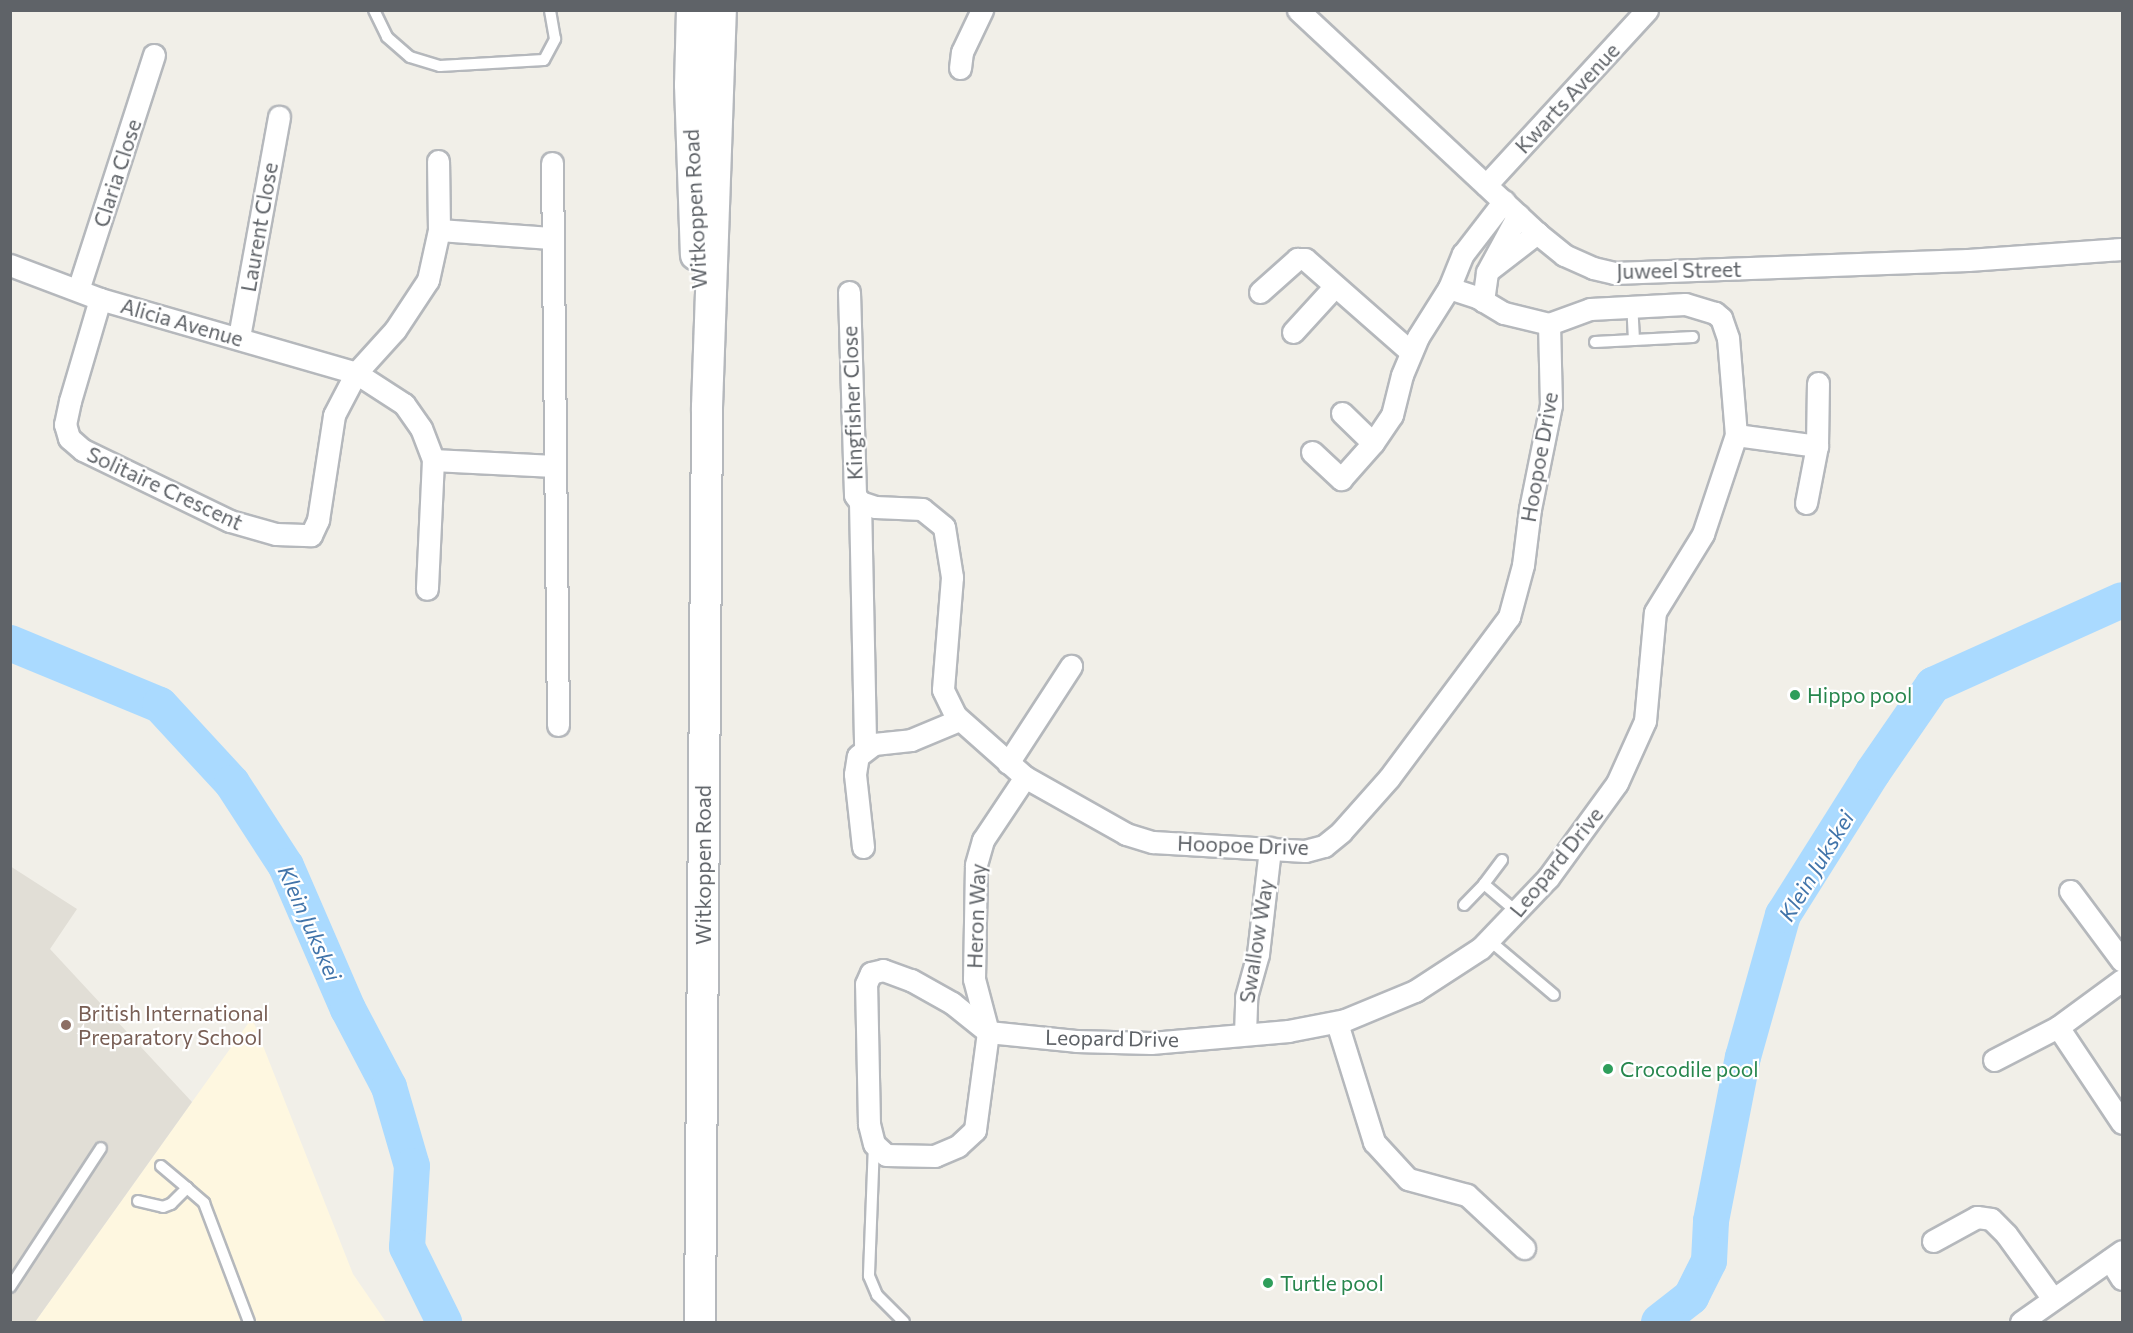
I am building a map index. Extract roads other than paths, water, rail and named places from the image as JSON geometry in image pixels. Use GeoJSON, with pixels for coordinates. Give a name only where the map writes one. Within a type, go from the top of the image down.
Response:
{"type":"FeatureCollection","features":[{"type":"Feature","properties":{"kind":"main road","name":"Witkoppen Road"},"geometry":{"type":"LineString","coordinates":[[692,10],[691,142],[707,407]]}},
{"type":"Feature","properties":{"kind":"main road","name":"Witkoppen Road"},"geometry":{"type":"LineString","coordinates":[[700,1323],[707,407],[721,10]]}},
{"type":"Feature","properties":{"kind":"street"},"geometry":{"type":"LineString","coordinates":[[960,69],[962,52],[982,10]]}},
{"type":"Feature","properties":{"kind":"street","name":"Juweel Street"},"geometry":{"type":"LineString","coordinates":[[1298,10],[1537,234],[1573,260],[1614,273],[1968,260],[2122,249]]}},
{"type":"Feature","properties":{"kind":"street","name":"Kwarts Avenue"},"geometry":{"type":"LineString","coordinates":[[1486,185],[1647,10]]}},
{"type":"Feature","properties":{"kind":"street","name":"Claria Close"},"geometry":{"type":"LineString","coordinates":[[78,290],[154,55]]}},
{"type":"Feature","properties":{"kind":"street","name":"Laurent Close"},"geometry":{"type":"LineString","coordinates":[[239,337],[279,117]]}},
{"type":"Feature","properties":{"kind":"street"},"geometry":{"type":"LineString","coordinates":[[356,373],[422,293],[434,259],[438,230],[438,161]]}},
{"type":"Feature","properties":{"kind":"street"},"geometry":{"type":"LineString","coordinates":[[552,163],[551,238],[558,725]]}},
{"type":"Feature","properties":{"kind":"street"},"geometry":{"type":"LineString","coordinates":[[1483,302],[1486,272],[1511,208]]}},
{"type":"Feature","properties":{"kind":"street"},"geometry":{"type":"LineString","coordinates":[[1312,452],[1341,479],[1373,443],[1392,415],[1411,352],[1449,288],[1463,254],[1511,208]]}},
{"type":"Feature","properties":{"kind":"street"},"geometry":{"type":"LineString","coordinates":[[438,230],[551,238]]}},
{"type":"Feature","properties":{"kind":"street"},"geometry":{"type":"LineString","coordinates":[[1486,272],[1537,234]]}},
{"type":"Feature","properties":{"kind":"street"},"geometry":{"type":"LineString","coordinates":[[1260,292],[1301,258],[1411,352]]}},
{"type":"Feature","properties":{"kind":"street","name":"Alicia Avenue"},"geometry":{"type":"LineString","coordinates":[[10,265],[100,299],[239,337],[356,373],[404,404],[421,428],[433,460]]}},
{"type":"Feature","properties":{"kind":"street"},"geometry":{"type":"LineString","coordinates":[[1293,332],[1335,286]]}},
{"type":"Feature","properties":{"kind":"street"},"geometry":{"type":"LineString","coordinates":[[1449,288],[1504,313],[1549,324],[1590,309],[1632,307]]}},
{"type":"Feature","properties":{"kind":"street","name":"Kingfisher Close"},"geometry":{"type":"LineString","coordinates":[[849,292],[853,476],[860,502],[875,507],[922,509],[939,519]]}},
{"type":"Feature","properties":{"kind":"street","name":"Solitaire Crescent"},"geometry":{"type":"LineString","coordinates":[[100,299],[70,401],[65,424],[69,438],[83,450],[180,499],[253,528],[311,535],[318,520],[334,415],[356,373]]}},
{"type":"Feature","properties":{"kind":"street","name":"Leopard Drive"},"geometry":{"type":"LineString","coordinates":[[988,1032],[1129,1043],[1245,1034],[1337,1023],[1415,992],[1456,967],[1489,940],[1548,878],[1612,792],[1645,721],[1655,612],[1703,534],[1736,435],[1728,338],[1721,318],[1694,305],[1632,307]]}},
{"type":"Feature","properties":{"kind":"street","name":"Hoopoe Drive"},"geometry":{"type":"LineString","coordinates":[[939,519],[948,540],[952,577],[943,690],[949,707],[959,720],[1008,763],[1025,777],[1138,838],[1269,848],[1318,848],[1341,832],[1389,778],[1509,617],[1524,565],[1530,509],[1551,405],[1549,324]]}},
{"type":"Feature","properties":{"kind":"street"},"geometry":{"type":"LineString","coordinates":[[1806,503],[1817,446],[1818,383]]}},
{"type":"Feature","properties":{"kind":"street"},"geometry":{"type":"LineString","coordinates":[[1342,413],[1373,443]]}},
{"type":"Feature","properties":{"kind":"street"},"geometry":{"type":"LineString","coordinates":[[1736,435],[1817,446]]}},
{"type":"Feature","properties":{"kind":"street"},"geometry":{"type":"LineString","coordinates":[[427,589],[433,460],[554,466]]}},
{"type":"Feature","properties":{"kind":"street"},"geometry":{"type":"LineString","coordinates":[[860,502],[865,749]]}},
{"type":"Feature","properties":{"kind":"street"},"geometry":{"type":"LineString","coordinates":[[1008,763],[1071,666]]}},
{"type":"Feature","properties":{"kind":"street"},"geometry":{"type":"LineString","coordinates":[[864,847],[855,774],[858,756],[865,749],[910,740],[959,720]]}},
{"type":"Feature","properties":{"kind":"street","name":"Heron Way"},"geometry":{"type":"LineString","coordinates":[[988,1032],[974,979],[976,865],[983,840],[1025,777]]}},
{"type":"Feature","properties":{"kind":"street","name":"Swallow Way"},"geometry":{"type":"LineString","coordinates":[[1245,1034],[1246,997],[1258,954],[1269,848]]}},
{"type":"Feature","properties":{"kind":"street"},"geometry":{"type":"LineString","coordinates":[[2070,891],[2122,961]]}},
{"type":"Feature","properties":{"kind":"street"},"geometry":{"type":"LineString","coordinates":[[884,970],[910,980],[952,1003],[988,1032],[978,1116],[969,1138],[948,1151],[924,1158],[886,1155],[872,1134],[866,984],[871,973],[884,970]]}},
{"type":"Feature","properties":{"kind":"street"},"geometry":{"type":"LineString","coordinates":[[1994,1060],[2058,1028],[2122,980]]}},
{"type":"Feature","properties":{"kind":"street"},"geometry":{"type":"LineString","coordinates":[[1337,1023],[1374,1142],[1408,1179],[1467,1195],[1524,1248]]}},
{"type":"Feature","properties":{"kind":"street"},"geometry":{"type":"LineString","coordinates":[[2058,1028],[2122,1123]]}},
{"type":"Feature","properties":{"kind":"street"},"geometry":{"type":"LineString","coordinates":[[1933,1241],[1977,1217],[1991,1219],[2006,1234],[2053,1299]]}},
{"type":"Feature","properties":{"kind":"street"},"geometry":{"type":"LineString","coordinates":[[2021,1323],[2116,1255],[2122,1279]]}},
{"type":"Feature","properties":{"kind":"lane"},"geometry":{"type":"LineString","coordinates":[[375,10],[387,37],[394,44],[410,57],[440,66],[544,60],[552,52],[555,39],[550,10]]}},
{"type":"Feature","properties":{"kind":"lane"},"geometry":{"type":"LineString","coordinates":[[1632,307],[1634,340]]}},
{"type":"Feature","properties":{"kind":"lane"},"geometry":{"type":"LineString","coordinates":[[1595,342],[1693,337]]}},
{"type":"Feature","properties":{"kind":"lane"},"geometry":{"type":"LineString","coordinates":[[1464,905],[1502,860]]}},
{"type":"Feature","properties":{"kind":"lane"},"geometry":{"type":"LineString","coordinates":[[1484,884],[1517,912]]}},
{"type":"Feature","properties":{"kind":"lane"},"geometry":{"type":"LineString","coordinates":[[1489,940],[1554,994]]}},
{"type":"Feature","properties":{"kind":"lane"},"geometry":{"type":"LineString","coordinates":[[872,1134],[869,1276],[877,1295],[904,1323]]}},
{"type":"Feature","properties":{"kind":"lane"},"geometry":{"type":"LineString","coordinates":[[10,1287],[101,1148]]}},
{"type":"Feature","properties":{"kind":"lane"},"geometry":{"type":"LineString","coordinates":[[160,1166],[204,1203],[217,1228],[249,1323]]}},
{"type":"Feature","properties":{"kind":"lane"},"geometry":{"type":"LineString","coordinates":[[138,1201],[163,1207],[178,1199],[188,1188]]}},
{"type":"Feature","properties":{"kind":"waterway","name":"Klein Jukskei"},"geometry":{"type":"LineString","coordinates":[[1659,1322],[1691,1297],[1709,1261],[1711,1221],[1743,1057],[1783,915],[1873,772],[1933,685],[2122,600]]}},
{"type":"Feature","properties":{"kind":"waterway","name":"Klein Jukskei"},"geometry":{"type":"LineString","coordinates":[[10,643],[160,705],[232,783],[286,866],[348,1009],[389,1087],[412,1166],[407,1247],[444,1322]]}},
{"type":"Feature","properties":{"kind":"place","name":"Hippo pool"},"geometry":{"type":"Point","coordinates":[1795,695]}},
{"type":"Feature","properties":{"kind":"place","name":"British International Preparatory School"},"geometry":{"type":"Point","coordinates":[66,1025]}},
{"type":"Feature","properties":{"kind":"place","name":"Crocodile pool"},"geometry":{"type":"Point","coordinates":[1608,1069]}},
{"type":"Feature","properties":{"kind":"place","name":"Turtle pool"},"geometry":{"type":"Point","coordinates":[1268,1283]}}]}
